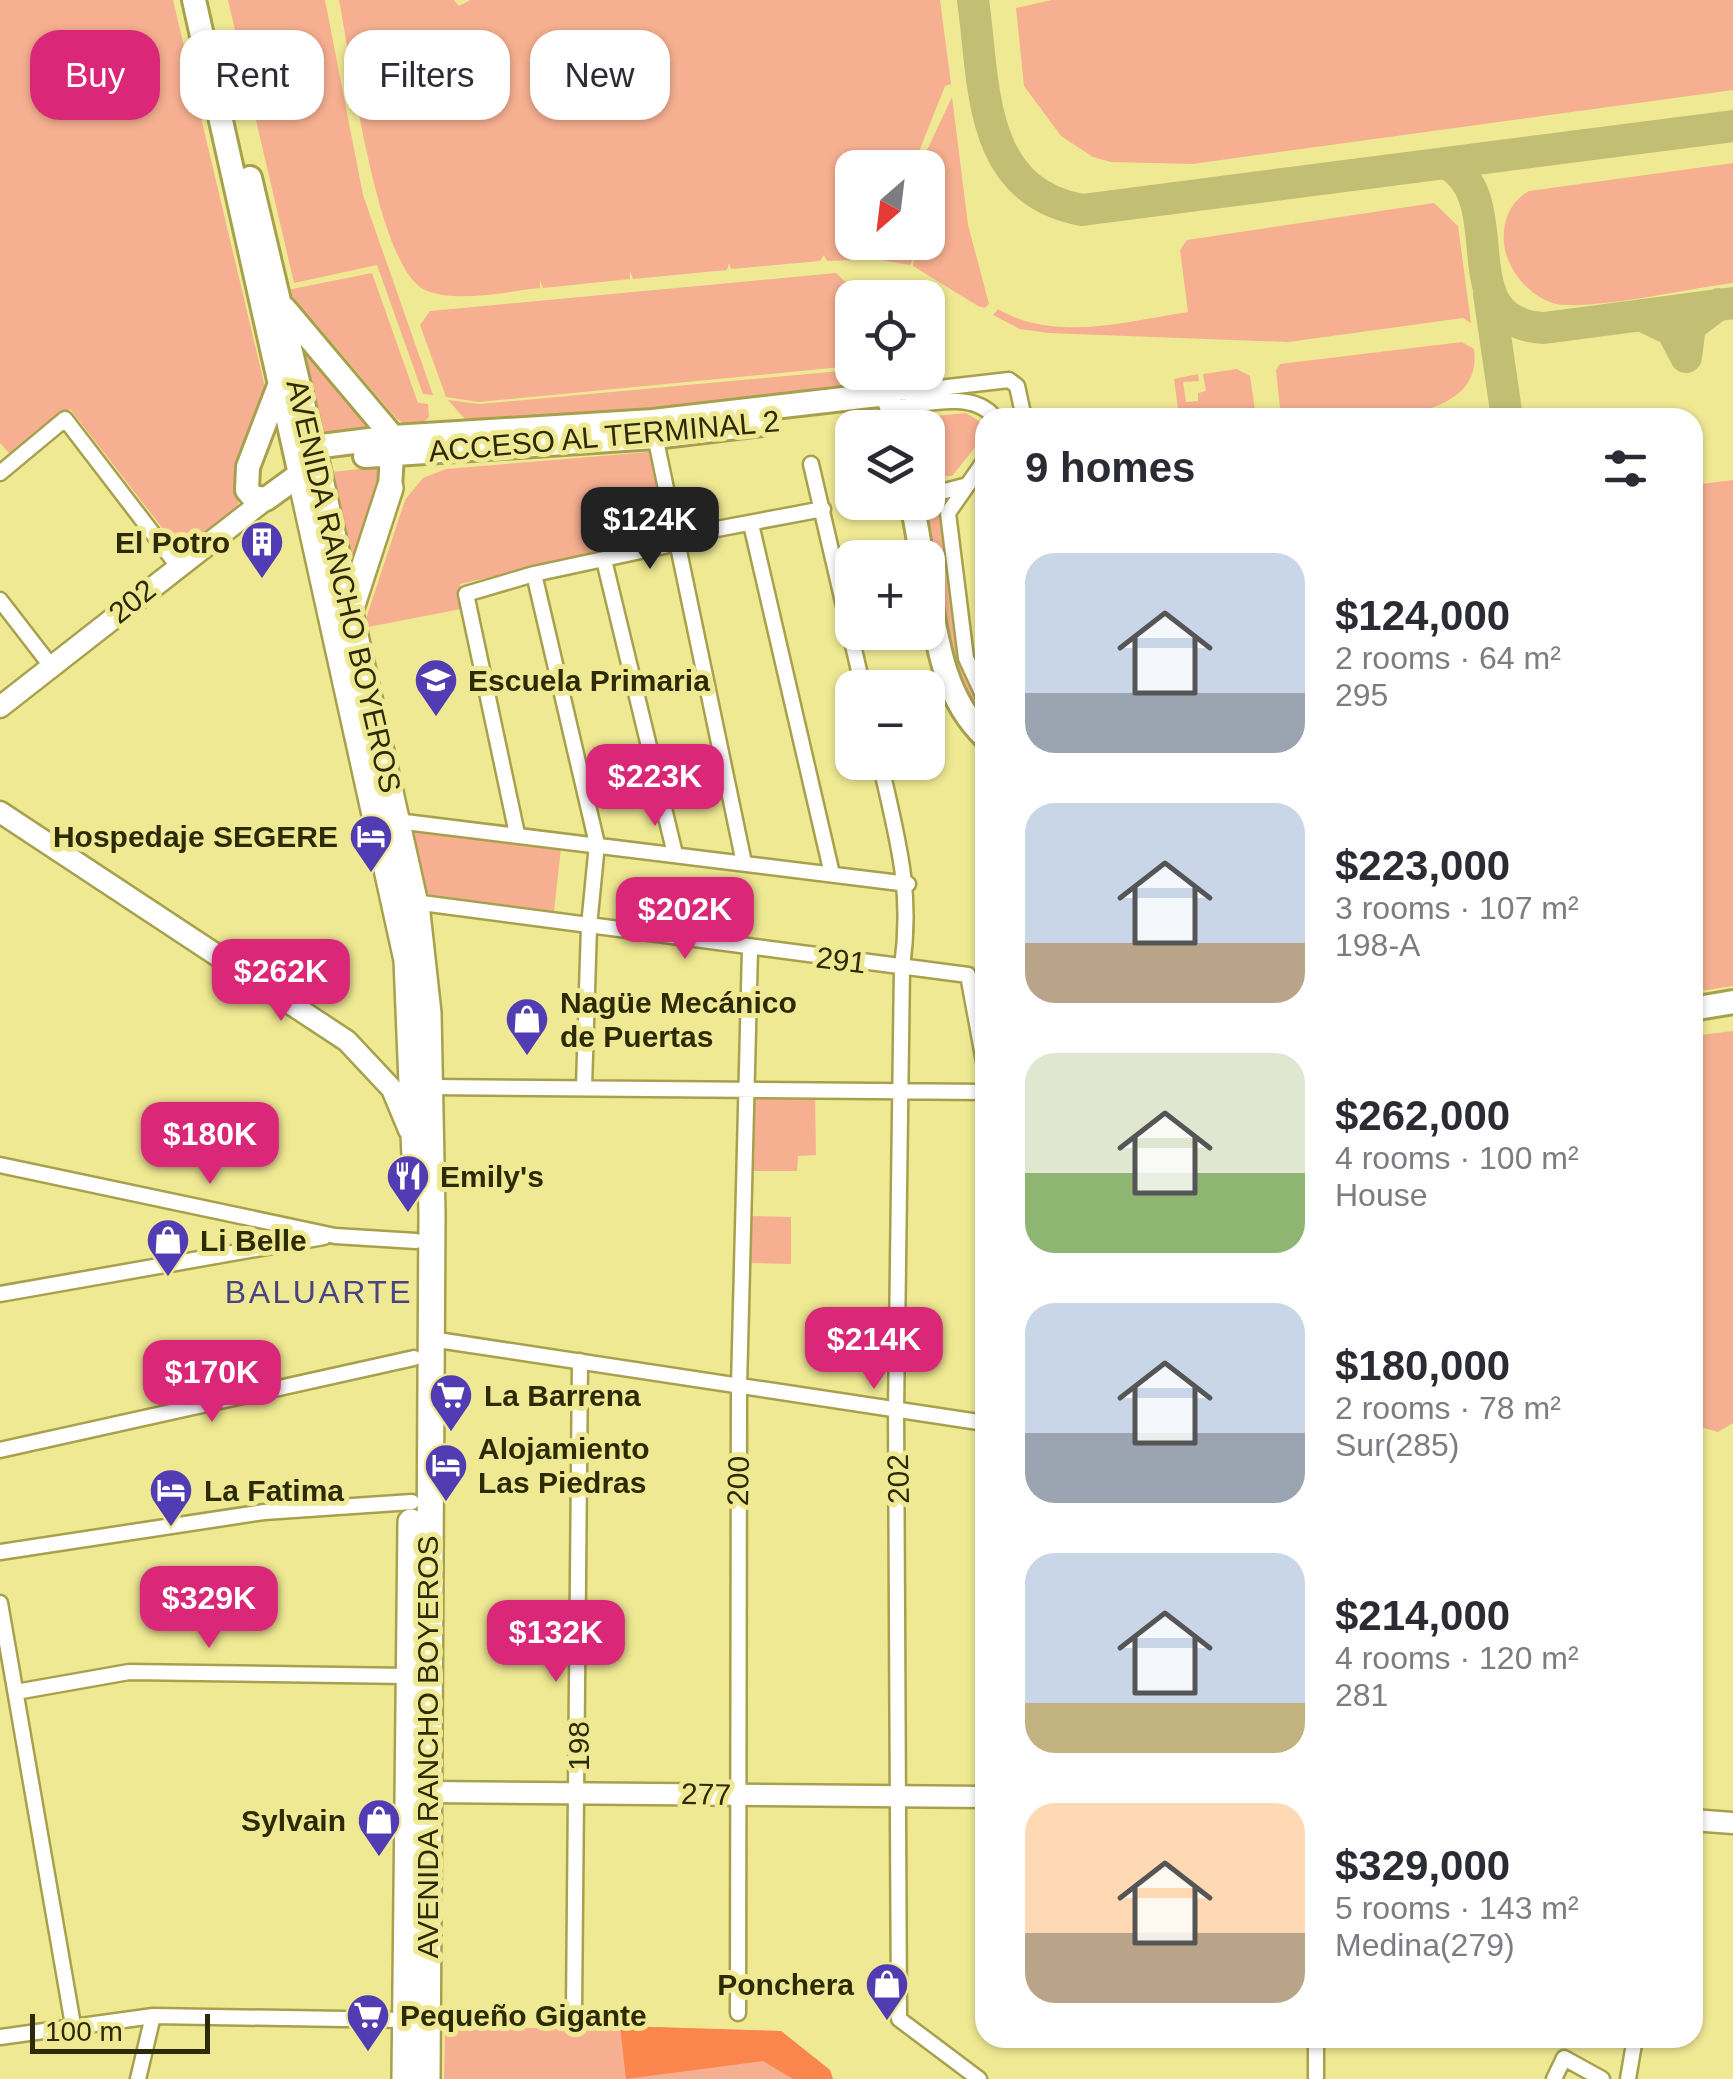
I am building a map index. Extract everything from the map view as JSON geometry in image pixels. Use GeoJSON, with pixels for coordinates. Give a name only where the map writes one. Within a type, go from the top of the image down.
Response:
{"type":"FeatureCollection","features":[{"type":"Feature","properties":{"kind":"highway","name":"AVENIDA RANCHO BOYEROS"},"geometry":{"type":"LineString","coordinates":[[310,461],[350,611],[414,902],[423,955],[431,1087],[423,1349],[412,1502],[405,2079]]}},
{"type":"Feature","properties":{"kind":"highway","name":"AVENIDA RANCHO BOYEROS"},"geometry":{"type":"LineString","coordinates":[[310,461],[406,960],[423,1349],[427,2079]]}},
{"type":"Feature","properties":{"kind":"highway"},"geometry":{"type":"LineString","coordinates":[[350,611],[390,488]]}},
{"type":"Feature","properties":{"kind":"main road","name":"AVENIDA RANCHO BOYEROS"},"geometry":{"type":"LineString","coordinates":[[194,0],[280,381],[310,461]]}},
{"type":"Feature","properties":{"kind":"main road","name":"AVENIDA RANCHO BOYEROS"},"geometry":{"type":"LineString","coordinates":[[210,0],[310,461]]}},
{"type":"Feature","properties":{"kind":"main road"},"geometry":{"type":"LineString","coordinates":[[276,293],[299,328],[394,445],[390,488]]}},
{"type":"Feature","properties":{"kind":"main road"},"geometry":{"type":"LineString","coordinates":[[280,381],[248,467],[257,497],[310,461]]}},
{"type":"Feature","properties":{"kind":"main road","name":"ACCESO AL TERMINAL 2"},"geometry":{"type":"LineString","coordinates":[[394,445],[425,451],[835,415]]}},
{"type":"Feature","properties":{"kind":"main road","name":"ACCESO AL TERMINAL 2"},"geometry":{"type":"LineString","coordinates":[[310,461],[394,445],[654,429]]}},
{"type":"Feature","properties":{"kind":"main road"},"geometry":{"type":"LineString","coordinates":[[390,488],[425,451]]}},
{"type":"Feature","properties":{"kind":"main road"},"geometry":{"type":"LineString","coordinates":[[941,650],[948,680],[961,707],[975,724]]}},
{"type":"Feature","properties":{"kind":"main road"},"geometry":{"type":"LineString","coordinates":[[1703,1006],[1733,1002]]}},
{"type":"Feature","properties":{"kind":"street"},"geometry":{"type":"LineString","coordinates":[[892,410],[1009,380],[1017,386],[1022,408]]}},
{"type":"Feature","properties":{"kind":"street"},"geometry":{"type":"LineString","coordinates":[[892,410],[967,401],[985,408]]}},
{"type":"Feature","properties":{"kind":"street"},"geometry":{"type":"LineString","coordinates":[[0,472],[65,420],[177,565]]}},
{"type":"Feature","properties":{"kind":"street"},"geometry":{"type":"LineString","coordinates":[[654,429],[744,863]]}},
{"type":"Feature","properties":{"kind":"street"},"geometry":{"type":"LineString","coordinates":[[811,464],[859,670]]}},
{"type":"Feature","properties":{"kind":"street"},"geometry":{"type":"LineString","coordinates":[[975,474],[949,509],[948,519],[966,658],[975,677]]}},
{"type":"Feature","properties":{"kind":"street"},"geometry":{"type":"LineString","coordinates":[[945,490],[969,482]]}},
{"type":"Feature","properties":{"kind":"street","name":"202"},"geometry":{"type":"LineString","coordinates":[[0,708],[238,520],[257,497]]}},
{"type":"Feature","properties":{"kind":"street"},"geometry":{"type":"LineString","coordinates":[[517,834],[466,594],[534,574],[678,543],[686,535],[823,509]]}},
{"type":"Feature","properties":{"kind":"street"},"geometry":{"type":"LineString","coordinates":[[751,524],[832,874]]}},
{"type":"Feature","properties":{"kind":"street"},"geometry":{"type":"LineString","coordinates":[[604,560],[675,854]]}},
{"type":"Feature","properties":{"kind":"street"},"geometry":{"type":"LineString","coordinates":[[534,574],[597,844],[589,926],[584,1087]]}},
{"type":"Feature","properties":{"kind":"street"},"geometry":{"type":"LineString","coordinates":[[0,600],[51,666]]}},
{"type":"Feature","properties":{"kind":"street","name":"202"},"geometry":{"type":"LineString","coordinates":[[884,780],[908,884],[902,967],[896,1412],[899,2019],[979,2079]]}},
{"type":"Feature","properties":{"kind":"street"},"geometry":{"type":"LineString","coordinates":[[0,812],[347,1041],[392,1088],[415,1146]]}},
{"type":"Feature","properties":{"kind":"street"},"geometry":{"type":"LineString","coordinates":[[397,820],[908,884]]}},
{"type":"Feature","properties":{"kind":"street","name":"291"},"geometry":{"type":"LineString","coordinates":[[414,902],[970,977],[975,1007]]}},
{"type":"Feature","properties":{"kind":"street","name":"200"},"geometry":{"type":"LineString","coordinates":[[738,2012],[735,1794],[739,1388],[750,949]]}},
{"type":"Feature","properties":{"kind":"street"},"geometry":{"type":"LineString","coordinates":[[431,1087],[975,1092]]}},
{"type":"Feature","properties":{"kind":"street"},"geometry":{"type":"LineString","coordinates":[[0,1164],[335,1236],[416,1240]]}},
{"type":"Feature","properties":{"kind":"street"},"geometry":{"type":"LineString","coordinates":[[0,1294],[335,1236]]}},
{"type":"Feature","properties":{"kind":"street"},"geometry":{"type":"LineString","coordinates":[[0,1450],[423,1349],[580,1361],[896,1412],[975,1421]]}},
{"type":"Feature","properties":{"kind":"street","name":"198"},"geometry":{"type":"LineString","coordinates":[[574,2010],[580,1361]]}},
{"type":"Feature","properties":{"kind":"street"},"geometry":{"type":"LineString","coordinates":[[0,1552],[264,1512],[412,1502]]}},
{"type":"Feature","properties":{"kind":"street"},"geometry":{"type":"LineString","coordinates":[[0,1603],[72,2024]]}},
{"type":"Feature","properties":{"kind":"street"},"geometry":{"type":"LineString","coordinates":[[16,1692],[129,1672],[408,1676]]}},
{"type":"Feature","properties":{"kind":"street","name":"277"},"geometry":{"type":"LineString","coordinates":[[428,1792],[975,1796]]}},
{"type":"Feature","properties":{"kind":"street"},"geometry":{"type":"LineString","coordinates":[[1703,1821],[1733,1823]]}},
{"type":"Feature","properties":{"kind":"street"},"geometry":{"type":"LineString","coordinates":[[0,2037],[72,2024],[153,2016],[405,2020]]}},
{"type":"Feature","properties":{"kind":"street"},"geometry":{"type":"LineString","coordinates":[[138,2079],[153,2016]]}},
{"type":"Feature","properties":{"kind":"street"},"geometry":{"type":"LineString","coordinates":[[1316,2048],[1316,2079]]}},
{"type":"Feature","properties":{"kind":"street"},"geometry":{"type":"LineString","coordinates":[[1628,2079],[1633,2048]]}},
{"type":"Feature","properties":{"kind":"street"},"geometry":{"type":"LineString","coordinates":[[1554,2079],[1564,2058],[1602,2079]]}},
{"type":"Feature","properties":{"kind":"shaded area"},"geometry":{"type":"Polygon","coordinates":[[[0,0],[173,0],[180,30],[180,120],[202,120],[265,387],[237,509],[181,552],[70,409],[9,453],[0,443],[0,0]]]}},
{"type":"Feature","properties":{"kind":"shaded area"},"geometry":{"type":"Polygon","coordinates":[[[228,0],[325,0],[344,98],[344,120],[348,120],[363,195],[433,395],[423,394],[377,265],[294,283],[256,120],[324,120],[324,30],[235,30],[228,0]]]}},
{"type":"Feature","properties":{"kind":"shaded area"},"geometry":{"type":"Polygon","coordinates":[[[339,0],[454,0],[459,6],[470,0],[940,0],[951,84],[945,86],[920,150],[835,150],[835,260],[851,260],[827,261],[824,255],[820,261],[731,269],[729,263],[727,270],[633,279],[630,271],[630,279],[543,288],[540,280],[540,288],[452,296],[425,290],[408,274],[380,204],[360,120],[510,120],[510,30],[344,30],[339,0]]]}},
{"type":"Feature","properties":{"kind":"shaded area"},"geometry":{"type":"Polygon","coordinates":[[[1052,0],[1733,0],[1733,90],[1192,164],[1111,162],[1093,157],[1061,136],[1024,86],[1016,8],[1052,0]]]}},
{"type":"Feature","properties":{"kind":"shaded area"},"geometry":{"type":"Polygon","coordinates":[[[952,97],[968,225],[989,304],[985,308],[978,306],[945,286],[945,280],[936,280],[913,266],[914,260],[945,260],[945,150],[927,150],[952,97]]]}},
{"type":"Feature","properties":{"kind":"shaded area"},"geometry":{"type":"Polygon","coordinates":[[[1733,163],[1733,283],[1564,305],[1533,292],[1510,264],[1504,227],[1512,206],[1529,191],[1733,163]]]}},
{"type":"Feature","properties":{"kind":"shaded area"},"geometry":{"type":"Polygon","coordinates":[[[1434,203],[1458,226],[1471,323],[1463,318],[1288,342],[1048,333],[1020,329],[993,315],[998,309],[1043,325],[1091,327],[1188,312],[1180,250],[1187,240],[1434,203]]]}},
{"type":"Feature","properties":{"kind":"shaded area"},"geometry":{"type":"Polygon","coordinates":[[[881,260],[913,260],[910,265],[881,260]]]}},
{"type":"Feature","properties":{"kind":"shaded area"},"geometry":{"type":"Polygon","coordinates":[[[372,273],[418,403],[428,404],[429,417],[423,423],[403,423],[396,418],[287,290],[372,273]]]}},
{"type":"Feature","properties":{"kind":"shaded area"},"geometry":{"type":"Polygon","coordinates":[[[836,273],[844,280],[835,280],[835,368],[479,402],[446,397],[420,325],[430,311],[836,273]]]}},
{"type":"Feature","properties":{"kind":"shaded area"},"geometry":{"type":"Polygon","coordinates":[[[1462,342],[1474,349],[1471,376],[1456,395],[1432,408],[1280,408],[1276,370],[1280,364],[1462,342]]]}},
{"type":"Feature","properties":{"kind":"shaded area"},"geometry":{"type":"Polygon","coordinates":[[[301,343],[376,430],[323,438],[301,343]]]}},
{"type":"Feature","properties":{"kind":"shaded area"},"geometry":{"type":"Polygon","coordinates":[[[1237,369],[1250,376],[1255,408],[1178,408],[1174,379],[1198,374],[1199,381],[1183,382],[1186,402],[1198,401],[1198,393],[1206,391],[1203,374],[1237,369]]]}},
{"type":"Feature","properties":{"kind":"shaded area"},"geometry":{"type":"Polygon","coordinates":[[[835,372],[835,390],[858,390],[629,418],[471,426],[448,400],[480,404],[835,372]]]}},
{"type":"Feature","properties":{"kind":"shaded area"},"geometry":{"type":"Polygon","coordinates":[[[966,413],[975,419],[975,447],[952,476],[945,476],[945,415],[966,413]]]}},
{"type":"Feature","properties":{"kind":"shaded area"},"geometry":{"type":"Polygon","coordinates":[[[649,452],[668,537],[460,584],[461,609],[363,628],[405,500],[423,478],[446,469],[649,452]]]}},
{"type":"Feature","properties":{"kind":"shaded area"},"geometry":{"type":"Polygon","coordinates":[[[384,468],[352,569],[332,472],[384,468]]]}},
{"type":"Feature","properties":{"kind":"shaded area"},"geometry":{"type":"Polygon","coordinates":[[[1733,480],[1733,986],[1703,990],[1703,484],[1733,480]]]}},
{"type":"Feature","properties":{"kind":"shaded area"},"geometry":{"type":"Polygon","coordinates":[[[924,520],[939,520],[942,540],[927,540],[924,520]]]}},
{"type":"Feature","properties":{"kind":"shaded area"},"geometry":{"type":"Polygon","coordinates":[[[945,565],[952,622],[962,665],[975,691],[975,708],[947,649],[945,565]]]}},
{"type":"Feature","properties":{"kind":"shaded area"},"geometry":{"type":"Polygon","coordinates":[[[412,828],[561,848],[554,911],[426,894],[412,828]]]}},
{"type":"Feature","properties":{"kind":"shaded area"},"geometry":{"type":"Polygon","coordinates":[[[1733,1031],[1733,1423],[1718,1432],[1703,1428],[1703,1035],[1733,1031]]]}},
{"type":"Feature","properties":{"kind":"shaded area"},"geometry":{"type":"Polygon","coordinates":[[[750,1094],[815,1095],[816,1155],[798,1156],[797,1171],[749,1171],[750,1094]]]}},
{"type":"Feature","properties":{"kind":"shaded area"},"geometry":{"type":"Polygon","coordinates":[[[748,1216],[791,1217],[791,1264],[749,1263],[748,1216]]]}},
{"type":"Feature","properties":{"kind":"shaded area"},"geometry":{"type":"Polygon","coordinates":[[[620,2026],[781,2031],[830,2070],[833,2079],[444,2079],[445,2030],[620,2026]]]}},
{"type":"Feature","properties":{"kind":"shaded area"},"geometry":{"type":"Polygon","coordinates":[[[620,2026],[781,2031],[830,2070],[833,2079],[793,2079],[763,2061],[626,2079],[620,2026]]]}},
{"type":"Feature","properties":{"kind":"taxiway"},"geometry":{"type":"LineString","coordinates":[[973,0],[985,98],[1005,157],[1022,181],[1048,199],[1082,210],[1733,126]]}},
{"type":"Feature","properties":{"kind":"taxiway"},"geometry":{"type":"LineString","coordinates":[[1448,164],[1467,182],[1477,205],[1488,283],[1497,305],[1514,321],[1544,328],[1733,303]]}},
{"type":"Feature","properties":{"kind":"taxiway"},"geometry":{"type":"LineString","coordinates":[[1489,294],[1506,408]]}},
{"type":"Feature","properties":{"kind":"taxiway"},"geometry":{"type":"LineString","coordinates":[[1641,315],[1672,330],[1686,357],[1690,326],[1719,304]]}},
{"type":"Feature","properties":{"kind":"place","name":"El Potro"},"geometry":{"type":"Point","coordinates":[262,580]}},
{"type":"Feature","properties":{"kind":"place","name":"Escuela Primaria"},"geometry":{"type":"Point","coordinates":[436,718]}},
{"type":"Feature","properties":{"kind":"place","name":"Hospedaje SEGERE"},"geometry":{"type":"Point","coordinates":[371,874]}},
{"type":"Feature","properties":{"kind":"place","name":"Nagüe Mecánico de Puertas"},"geometry":{"type":"Point","coordinates":[527,1057]}},
{"type":"Feature","properties":{"kind":"place","name":"Emily's"},"geometry":{"type":"Point","coordinates":[408,1214]}},
{"type":"Feature","properties":{"kind":"place","name":"Li Belle"},"geometry":{"type":"Point","coordinates":[168,1278]}},
{"type":"Feature","properties":{"kind":"place","name":"La Barrena"},"geometry":{"type":"Point","coordinates":[451,1433]}},
{"type":"Feature","properties":{"kind":"place","name":"Alojamiento Las Piedras"},"geometry":{"type":"Point","coordinates":[446,1503]}},
{"type":"Feature","properties":{"kind":"place","name":"La Fatima"},"geometry":{"type":"Point","coordinates":[171,1528]}},
{"type":"Feature","properties":{"kind":"place","name":"Sylvain"},"geometry":{"type":"Point","coordinates":[379,1858]}},
{"type":"Feature","properties":{"kind":"place","name":"Ponchera"},"geometry":{"type":"Point","coordinates":[887,2022]}},
{"type":"Feature","properties":{"kind":"place","name":"Pequeño Gigante"},"geometry":{"type":"Point","coordinates":[368,2053]}},
{"type":"Feature","properties":{"kind":"district","name":"BALUARTE"},"geometry":{"type":"Point","coordinates":[319,1292]}}]}
